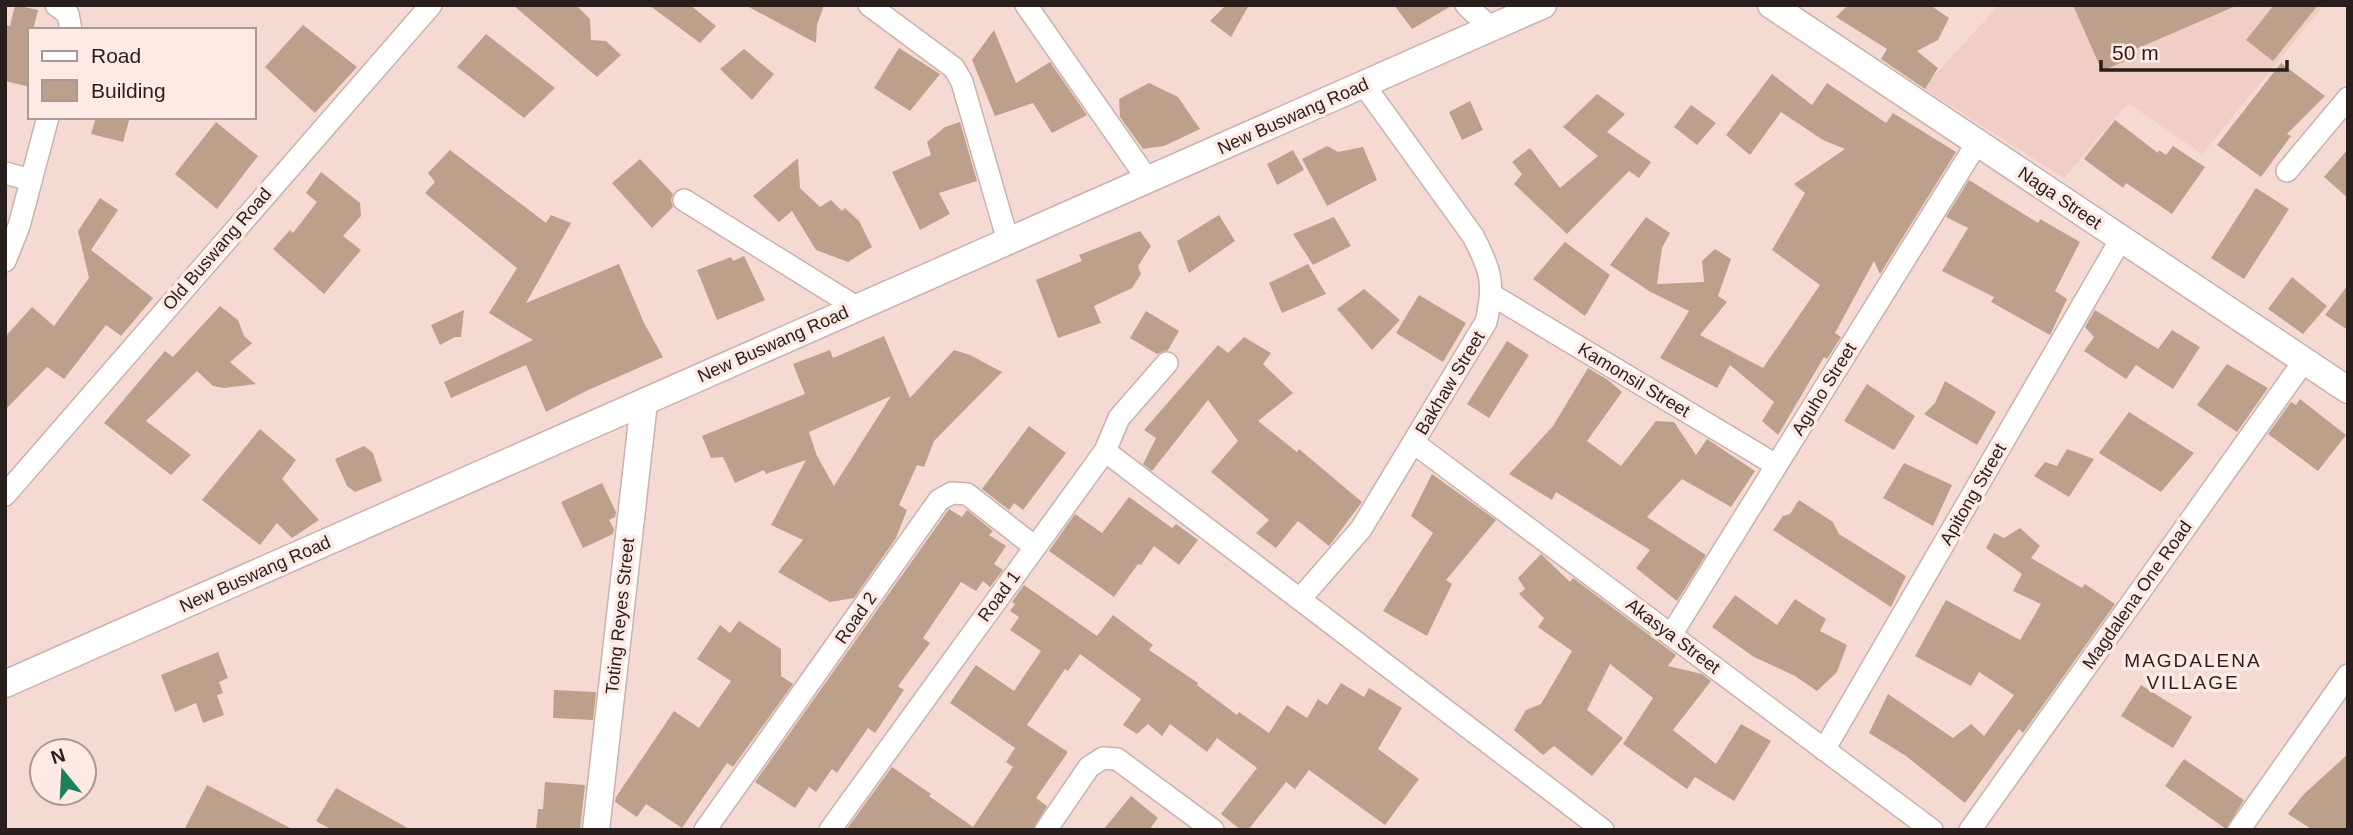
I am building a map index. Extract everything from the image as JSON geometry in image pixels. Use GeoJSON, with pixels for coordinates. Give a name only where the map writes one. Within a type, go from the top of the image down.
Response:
{"type":"FeatureCollection","features":[{"type":"Feature","properties":{"kind":"street"},"geometry":{"type":"LineString","coordinates":[[56,5],[68,13],[71,28]]}},
{"type":"Feature","properties":{"kind":"street","name":"Old Buswang Road"},"geometry":{"type":"LineString","coordinates":[[5,495],[431,5]]}},
{"type":"Feature","properties":{"kind":"street"},"geometry":{"type":"LineString","coordinates":[[869,5],[954,68],[962,82],[1008,241]]}},
{"type":"Feature","properties":{"kind":"street"},"geometry":{"type":"LineString","coordinates":[[1026,5],[1149,180]]}},
{"type":"Feature","properties":{"kind":"street"},"geometry":{"type":"LineString","coordinates":[[1466,5],[1491,28]]}},
{"type":"Feature","properties":{"kind":"street","name":"New Buswang Road"},"geometry":{"type":"LineString","coordinates":[[5,684],[1542,5]]}},
{"type":"Feature","properties":{"kind":"street","name":"Naga Street"},"geometry":{"type":"LineString","coordinates":[[1772,5],[2348,390]]}},
{"type":"Feature","properties":{"kind":"street","name":"Bakhaw Street"},"geometry":{"type":"LineString","coordinates":[[1300,599],[1362,529],[1486,322],[1492,295],[1486,261],[1473,236],[1364,85]]}},
{"type":"Feature","properties":{"kind":"street"},"geometry":{"type":"LineString","coordinates":[[2287,171],[2348,98]]}},
{"type":"Feature","properties":{"kind":"street"},"geometry":{"type":"LineString","coordinates":[[5,261],[19,226],[47,119]]}},
{"type":"Feature","properties":{"kind":"street","name":"Aguho Street"},"geometry":{"type":"LineString","coordinates":[[1671,635],[1977,143]]}},
{"type":"Feature","properties":{"kind":"street"},"geometry":{"type":"LineString","coordinates":[[5,173],[31,180]]}},
{"type":"Feature","properties":{"kind":"street"},"geometry":{"type":"LineString","coordinates":[[684,200],[856,307]]}},
{"type":"Feature","properties":{"kind":"street","name":"Apitong Street"},"geometry":{"type":"LineString","coordinates":[[1824,750],[2121,239]]}},
{"type":"Feature","properties":{"kind":"street","name":"Kamonsil Street"},"geometry":{"type":"LineString","coordinates":[[1492,295],[1776,466]]}},
{"type":"Feature","properties":{"kind":"street","name":"Magdalena One Road"},"geometry":{"type":"LineString","coordinates":[[1970,830],[2304,361]]}},
{"type":"Feature","properties":{"kind":"street","name":"Road 1"},"geometry":{"type":"LineString","coordinates":[[830,830],[1105,451],[1119,418],[1167,363]]}},
{"type":"Feature","properties":{"kind":"street","name":"Toting Reyes Street"},"geometry":{"type":"LineString","coordinates":[[596,830],[644,402]]}},
{"type":"Feature","properties":{"kind":"street","name":"Akasya Street"},"geometry":{"type":"LineString","coordinates":[[1414,443],[1932,830]]}},
{"type":"Feature","properties":{"kind":"street"},"geometry":{"type":"LineString","coordinates":[[1105,451],[1603,830]]}},
{"type":"Feature","properties":{"kind":"street","name":"Road 2"},"geometry":{"type":"LineString","coordinates":[[705,830],[939,500],[952,493],[967,494],[1035,547]]}},
{"type":"Feature","properties":{"kind":"street"},"geometry":{"type":"LineString","coordinates":[[2239,830],[2348,675]]}},
{"type":"Feature","properties":{"kind":"street"},"geometry":{"type":"LineString","coordinates":[[1046,830],[1089,767],[1103,758],[1117,759],[1213,830]]}},
{"type":"Feature","properties":{"kind":"shaded area"},"geometry":{"type":"Polygon","coordinates":[[[1999,5],[2324,5],[2202,154],[2128,103],[2064,178],[1923,88],[1999,5]]]}},
{"type":"Feature","properties":{"kind":"building"},"geometry":{"type":"Polygon","coordinates":[[[15,5],[38,10],[34,28],[28,28],[28,87],[5,81],[5,25],[10,26],[15,5]]]}},
{"type":"Feature","properties":{"kind":"building"},"geometry":{"type":"Polygon","coordinates":[[[513,5],[576,5],[590,19],[591,40],[606,41],[621,55],[597,77],[513,5]]]}},
{"type":"Feature","properties":{"kind":"building"},"geometry":{"type":"Polygon","coordinates":[[[649,5],[690,5],[716,26],[700,43],[649,5]]]}},
{"type":"Feature","properties":{"kind":"building"},"geometry":{"type":"Polygon","coordinates":[[[745,5],[824,5],[817,25],[816,43],[745,5]]]}},
{"type":"Feature","properties":{"kind":"building"},"geometry":{"type":"Polygon","coordinates":[[[1226,5],[1249,5],[1231,37],[1210,21],[1226,5]]]}},
{"type":"Feature","properties":{"kind":"building"},"geometry":{"type":"Polygon","coordinates":[[[1394,5],[1453,5],[1412,29],[1394,5]]]}},
{"type":"Feature","properties":{"kind":"building"},"geometry":{"type":"Polygon","coordinates":[[[1848,5],[1930,5],[1949,18],[1938,40],[1917,51],[1938,68],[1925,89],[1881,59],[1887,49],[1836,17],[1848,5]]]}},
{"type":"Feature","properties":{"kind":"building"},"geometry":{"type":"Polygon","coordinates":[[[2073,5],[2238,5],[2129,52],[2132,58],[2102,71],[2073,5]]]}},
{"type":"Feature","properties":{"kind":"building"},"geometry":{"type":"Polygon","coordinates":[[[2274,5],[2318,5],[2273,61],[2246,40],[2274,5]]]}},
{"type":"Feature","properties":{"kind":"building"},"geometry":{"type":"Polygon","coordinates":[[[303,25],[357,67],[315,113],[265,67],[303,25]]]}},
{"type":"Feature","properties":{"kind":"building"},"geometry":{"type":"Polygon","coordinates":[[[994,30],[1016,83],[1050,62],[1087,115],[1052,133],[1033,103],[995,116],[972,60],[994,30]]]}},
{"type":"Feature","properties":{"kind":"building"},"geometry":{"type":"Polygon","coordinates":[[[486,34],[555,88],[524,118],[457,67],[486,34]]]}},
{"type":"Feature","properties":{"kind":"building"},"geometry":{"type":"Polygon","coordinates":[[[899,48],[940,74],[910,111],[874,88],[899,48]]]}},
{"type":"Feature","properties":{"kind":"building"},"geometry":{"type":"Polygon","coordinates":[[[744,49],[774,74],[752,100],[720,69],[744,49]]]}},
{"type":"Feature","properties":{"kind":"building"},"geometry":{"type":"Polygon","coordinates":[[[2281,63],[2325,96],[2287,134],[2291,136],[2261,177],[2217,145],[2281,63]]]}},
{"type":"Feature","properties":{"kind":"building"},"geometry":{"type":"Polygon","coordinates":[[[1772,74],[1812,105],[1827,83],[1886,123],[1893,113],[1956,152],[1880,274],[1874,261],[1835,333],[1841,337],[1827,359],[1824,357],[1778,435],[1762,421],[1774,402],[1730,365],[1717,388],[1660,358],[1689,311],[1649,291],[1610,265],[1646,217],[1670,233],[1662,248],[1657,284],[1704,282],[1702,261],[1715,249],[1731,259],[1718,296],[1727,302],[1700,335],[1763,368],[1820,285],[1772,250],[1805,193],[1794,184],[1845,149],[1823,140],[1781,112],[1750,155],[1726,135],[1772,74]]]}},
{"type":"Feature","properties":{"kind":"building"},"geometry":{"type":"Polygon","coordinates":[[[1149,83],[1178,97],[1200,129],[1164,146],[1143,149],[1120,117],[1119,99],[1149,83]]]}},
{"type":"Feature","properties":{"kind":"building"},"geometry":{"type":"Polygon","coordinates":[[[1597,94],[1625,114],[1607,132],[1651,162],[1639,178],[1629,171],[1567,234],[1514,184],[1522,174],[1512,162],[1530,148],[1560,188],[1598,156],[1563,127],[1597,94]]]}},
{"type":"Feature","properties":{"kind":"building"},"geometry":{"type":"Polygon","coordinates":[[[1470,101],[1483,130],[1462,140],[1449,112],[1470,101]]]}},
{"type":"Feature","properties":{"kind":"building"},"geometry":{"type":"Polygon","coordinates":[[[1691,105],[1716,123],[1697,145],[1674,127],[1691,105]]]}},
{"type":"Feature","properties":{"kind":"building"},"geometry":{"type":"Polygon","coordinates":[[[95,119],[129,119],[123,142],[91,134],[95,119]]]}},
{"type":"Feature","properties":{"kind":"building"},"geometry":{"type":"Polygon","coordinates":[[[2115,120],[2158,153],[2159,150],[2166,155],[2173,146],[2205,167],[2172,214],[2126,183],[2123,188],[2084,159],[2115,120]]]}},
{"type":"Feature","properties":{"kind":"building"},"geometry":{"type":"Polygon","coordinates":[[[216,122],[258,156],[217,209],[175,174],[216,122]]]}},
{"type":"Feature","properties":{"kind":"building"},"geometry":{"type":"Polygon","coordinates":[[[960,122],[977,181],[939,193],[950,214],[920,230],[892,172],[931,155],[927,142],[945,127],[960,122]]]}},
{"type":"Feature","properties":{"kind":"building"},"geometry":{"type":"Polygon","coordinates":[[[1327,146],[1338,152],[1363,147],[1377,180],[1327,206],[1302,159],[1327,146]]]}},
{"type":"Feature","properties":{"kind":"building"},"geometry":{"type":"Polygon","coordinates":[[[2348,149],[2348,198],[2324,177],[2348,149]]]}},
{"type":"Feature","properties":{"kind":"building"},"geometry":{"type":"Polygon","coordinates":[[[450,150],[546,223],[551,215],[571,223],[526,303],[619,264],[644,323],[663,357],[546,412],[526,365],[451,398],[444,382],[533,340],[489,313],[517,268],[425,193],[435,182],[428,173],[450,150]]]}},
{"type":"Feature","properties":{"kind":"building"},"geometry":{"type":"Polygon","coordinates":[[[1293,150],[1304,170],[1277,185],[1267,164],[1293,150]]]}},
{"type":"Feature","properties":{"kind":"building"},"geometry":{"type":"Polygon","coordinates":[[[798,158],[800,188],[820,207],[831,200],[842,211],[845,208],[859,221],[872,247],[848,262],[816,250],[792,211],[779,222],[753,196],[798,158]]]}},
{"type":"Feature","properties":{"kind":"building"},"geometry":{"type":"Polygon","coordinates":[[[640,159],[673,194],[673,207],[652,228],[612,183],[640,159]]]}},
{"type":"Feature","properties":{"kind":"building"},"geometry":{"type":"Polygon","coordinates":[[[321,172],[360,203],[361,216],[343,236],[361,250],[324,294],[273,249],[290,230],[293,233],[317,202],[306,193],[321,172]]]}},
{"type":"Feature","properties":{"kind":"building"},"geometry":{"type":"Polygon","coordinates":[[[1969,180],[2038,223],[2040,219],[2080,242],[2055,291],[2067,299],[2050,335],[1991,302],[1994,297],[1942,271],[1968,228],[1946,217],[1969,180]]]}},
{"type":"Feature","properties":{"kind":"building"},"geometry":{"type":"Polygon","coordinates":[[[2256,188],[2289,209],[2244,279],[2211,258],[2256,188]]]}},
{"type":"Feature","properties":{"kind":"building"},"geometry":{"type":"Polygon","coordinates":[[[100,198],[118,210],[91,250],[153,298],[121,336],[106,325],[64,379],[47,367],[5,410],[5,337],[32,307],[54,326],[89,278],[78,231],[100,198]]]}},
{"type":"Feature","properties":{"kind":"building"},"geometry":{"type":"Polygon","coordinates":[[[1219,215],[1235,241],[1189,273],[1177,241],[1219,215]]]}},
{"type":"Feature","properties":{"kind":"building"},"geometry":{"type":"Polygon","coordinates":[[[1334,217],[1351,246],[1313,265],[1293,234],[1334,217]]]}},
{"type":"Feature","properties":{"kind":"building"},"geometry":{"type":"Polygon","coordinates":[[[1140,231],[1151,246],[1138,266],[1141,274],[1132,288],[1094,306],[1101,323],[1058,338],[1036,280],[1082,261],[1079,255],[1140,231]]]}},
{"type":"Feature","properties":{"kind":"building"},"geometry":{"type":"Polygon","coordinates":[[[1565,242],[1610,275],[1585,316],[1533,279],[1565,242]]]}},
{"type":"Feature","properties":{"kind":"building"},"geometry":{"type":"Polygon","coordinates":[[[744,256],[765,300],[717,320],[697,270],[731,257],[733,261],[744,256]]]}},
{"type":"Feature","properties":{"kind":"building"},"geometry":{"type":"Polygon","coordinates":[[[1308,264],[1326,294],[1282,313],[1269,283],[1308,264]]]}},
{"type":"Feature","properties":{"kind":"building"},"geometry":{"type":"Polygon","coordinates":[[[2292,277],[2327,306],[2303,334],[2268,309],[2292,277]]]}},
{"type":"Feature","properties":{"kind":"building"},"geometry":{"type":"Polygon","coordinates":[[[2348,285],[2348,330],[2325,315],[2348,285]]]}},
{"type":"Feature","properties":{"kind":"building"},"geometry":{"type":"Polygon","coordinates":[[[1364,289],[1400,320],[1372,350],[1337,309],[1364,289]]]}},
{"type":"Feature","properties":{"kind":"building"},"geometry":{"type":"Polygon","coordinates":[[[1419,295],[1466,323],[1443,362],[1396,333],[1419,295]]]}},
{"type":"Feature","properties":{"kind":"building"},"geometry":{"type":"Polygon","coordinates":[[[220,306],[238,320],[244,336],[252,343],[230,362],[256,384],[224,388],[213,386],[197,371],[146,421],[191,455],[171,475],[104,423],[165,351],[173,357],[220,306]]]}},
{"type":"Feature","properties":{"kind":"building"},"geometry":{"type":"Polygon","coordinates":[[[464,310],[461,337],[455,337],[440,345],[431,325],[464,310]]]}},
{"type":"Feature","properties":{"kind":"building"},"geometry":{"type":"Polygon","coordinates":[[[2095,310],[2158,349],[2172,330],[2200,347],[2173,389],[2136,365],[2126,379],[2084,351],[2094,337],[2085,327],[2095,310]]]}},
{"type":"Feature","properties":{"kind":"building"},"geometry":{"type":"Polygon","coordinates":[[[1146,311],[1179,331],[1168,350],[1157,354],[1130,338],[1146,311]]]}},
{"type":"Feature","properties":{"kind":"building"},"geometry":{"type":"Polygon","coordinates":[[[884,336],[910,398],[954,350],[970,355],[1002,372],[934,441],[924,467],[917,465],[899,505],[907,510],[896,538],[854,598],[830,602],[778,572],[803,540],[771,525],[806,460],[766,474],[764,470],[735,483],[723,457],[711,458],[702,436],[805,394],[793,364],[830,350],[833,358],[884,336]],[[891,396],[809,432],[817,456],[834,486],[891,396]]]}},
{"type":"Feature","properties":{"kind":"building"},"geometry":{"type":"Polygon","coordinates":[[[1244,337],[1271,353],[1263,364],[1293,393],[1258,421],[1297,452],[1299,449],[1362,502],[1329,546],[1298,521],[1276,548],[1256,533],[1269,520],[1211,472],[1238,441],[1208,400],[1152,471],[1143,464],[1156,438],[1144,430],[1218,345],[1228,353],[1244,337]]]}},
{"type":"Feature","properties":{"kind":"building"},"geometry":{"type":"Polygon","coordinates":[[[1507,341],[1529,355],[1489,418],[1467,404],[1507,341]]]}},
{"type":"Feature","properties":{"kind":"building"},"geometry":{"type":"Polygon","coordinates":[[[2227,364],[2268,388],[2237,432],[2197,405],[2227,364]]]}},
{"type":"Feature","properties":{"kind":"building"},"geometry":{"type":"Polygon","coordinates":[[[1588,368],[1622,392],[1587,441],[1621,466],[1656,421],[1674,422],[1696,455],[1707,439],[1755,471],[1731,507],[1682,479],[1647,517],[1706,555],[1677,601],[1636,568],[1650,550],[1556,492],[1552,500],[1509,474],[1553,426],[1588,368]]]}},
{"type":"Feature","properties":{"kind":"building"},"geometry":{"type":"Polygon","coordinates":[[[1945,381],[1996,412],[1977,445],[1924,414],[1935,403],[1945,381]]]}},
{"type":"Feature","properties":{"kind":"building"},"geometry":{"type":"Polygon","coordinates":[[[1867,384],[1915,416],[1894,450],[1844,421],[1867,384]]]}},
{"type":"Feature","properties":{"kind":"building"},"geometry":{"type":"Polygon","coordinates":[[[2300,399],[2346,435],[2318,471],[2268,434],[2291,402],[2296,405],[2300,399]]]}},
{"type":"Feature","properties":{"kind":"building"},"geometry":{"type":"Polygon","coordinates":[[[2129,412],[2194,453],[2161,492],[2099,453],[2129,412]]]}},
{"type":"Feature","properties":{"kind":"building"},"geometry":{"type":"Polygon","coordinates":[[[1029,426],[1066,453],[1023,510],[1014,503],[1009,510],[982,489],[1029,426]]]}},
{"type":"Feature","properties":{"kind":"building"},"geometry":{"type":"Polygon","coordinates":[[[260,429],[296,460],[282,479],[319,520],[292,538],[277,523],[260,545],[202,500],[260,429]]]}},
{"type":"Feature","properties":{"kind":"building"},"geometry":{"type":"Polygon","coordinates":[[[364,446],[373,453],[382,481],[355,492],[347,486],[335,459],[364,446]]]}},
{"type":"Feature","properties":{"kind":"building"},"geometry":{"type":"Polygon","coordinates":[[[2067,449],[2094,459],[2069,497],[2034,476],[2045,462],[2057,466],[2067,449]]]}},
{"type":"Feature","properties":{"kind":"building"},"geometry":{"type":"Polygon","coordinates":[[[1904,463],[1952,485],[1933,526],[1883,498],[1904,463]]]}},
{"type":"Feature","properties":{"kind":"building"},"geometry":{"type":"Polygon","coordinates":[[[1432,474],[1496,520],[1446,580],[1452,584],[1427,636],[1383,611],[1433,533],[1411,516],[1432,474]]]}},
{"type":"Feature","properties":{"kind":"building"},"geometry":{"type":"Polygon","coordinates":[[[602,483],[616,512],[615,517],[609,520],[614,529],[613,534],[583,548],[561,502],[602,483]]]}},
{"type":"Feature","properties":{"kind":"building"},"geometry":{"type":"Polygon","coordinates":[[[1129,497],[1172,528],[1176,524],[1198,540],[1179,565],[1154,546],[1114,597],[1049,551],[1075,514],[1102,533],[1129,497]]]}},
{"type":"Feature","properties":{"kind":"building"},"geometry":{"type":"Polygon","coordinates":[[[1799,500],[1833,522],[1839,534],[1906,576],[1891,607],[1773,530],[1783,516],[1790,514],[1799,500]]]}},
{"type":"Feature","properties":{"kind":"building"},"geometry":{"type":"Polygon","coordinates":[[[949,509],[962,517],[967,510],[993,531],[989,535],[1006,546],[994,564],[1003,570],[990,587],[983,581],[976,591],[961,582],[923,638],[930,643],[898,686],[904,690],[875,733],[868,728],[837,773],[832,769],[816,792],[809,787],[795,808],[755,782],[949,509]]]}},
{"type":"Feature","properties":{"kind":"building"},"geometry":{"type":"Polygon","coordinates":[[[2020,528],[2040,546],[2031,558],[2082,588],[2085,584],[2115,604],[2023,733],[2019,729],[1965,803],[1906,756],[1869,733],[1888,694],[1953,738],[1971,724],[1984,736],[2014,695],[1979,672],[1971,686],[1915,656],[1946,600],[2020,640],[2041,604],[2013,591],[2022,574],[1986,548],[1994,533],[2004,538],[2020,528]]]}},
{"type":"Feature","properties":{"kind":"building"},"geometry":{"type":"Polygon","coordinates":[[[1541,554],[1570,582],[1573,578],[1676,655],[1668,666],[1702,674],[1711,681],[1673,730],[1716,764],[1741,724],[1771,741],[1734,801],[1695,777],[1687,789],[1623,744],[1653,698],[1610,664],[1587,710],[1623,738],[1592,776],[1554,746],[1543,755],[1514,730],[1526,710],[1541,704],[1572,651],[1538,627],[1544,618],[1519,594],[1525,589],[1518,578],[1541,554]]]}},
{"type":"Feature","properties":{"kind":"building"},"geometry":{"type":"Polygon","coordinates":[[[1024,585],[1097,636],[1113,615],[1153,645],[1149,650],[1198,683],[1197,685],[1237,715],[1239,712],[1269,733],[1287,705],[1307,718],[1318,699],[1327,705],[1341,683],[1364,697],[1369,688],[1402,708],[1378,749],[1419,779],[1385,825],[1309,770],[1295,789],[1286,782],[1248,830],[1241,830],[1221,814],[1257,768],[1217,738],[1207,752],[1170,724],[1162,736],[1148,724],[1137,734],[1123,725],[1141,699],[1080,654],[1068,671],[1065,669],[1027,725],[1068,752],[1036,798],[1047,806],[1033,830],[846,830],[892,767],[973,827],[1013,767],[1006,762],[1015,748],[950,703],[976,665],[1014,691],[1041,651],[1010,630],[1019,617],[1010,611],[1015,604],[1012,602],[1024,585]]]}},
{"type":"Feature","properties":{"kind":"building"},"geometry":{"type":"Polygon","coordinates":[[[1735,595],[1777,625],[1795,599],[1826,619],[1820,631],[1847,645],[1837,672],[1817,691],[1795,676],[1754,657],[1712,627],[1735,595]]]}},
{"type":"Feature","properties":{"kind":"building"},"geometry":{"type":"Polygon","coordinates":[[[739,621],[781,649],[781,676],[793,684],[733,767],[727,763],[682,828],[646,804],[637,817],[615,802],[616,797],[674,711],[699,728],[731,681],[697,659],[720,625],[730,633],[739,621]]]}},
{"type":"Feature","properties":{"kind":"building"},"geometry":{"type":"Polygon","coordinates":[[[218,652],[228,678],[219,682],[223,693],[217,695],[224,715],[203,723],[196,703],[175,712],[161,675],[218,652]]]}},
{"type":"Feature","properties":{"kind":"building"},"geometry":{"type":"Polygon","coordinates":[[[2141,685],[2192,717],[2173,748],[2121,716],[2141,685]]]}},
{"type":"Feature","properties":{"kind":"building"},"geometry":{"type":"Polygon","coordinates":[[[554,690],[596,692],[593,720],[553,718],[554,690]]]}},
{"type":"Feature","properties":{"kind":"building"},"geometry":{"type":"Polygon","coordinates":[[[2348,754],[2348,830],[2313,830],[2288,814],[2304,794],[2348,754]]]}},
{"type":"Feature","properties":{"kind":"building"},"geometry":{"type":"Polygon","coordinates":[[[2184,759],[2244,800],[2226,829],[2165,786],[2184,759]]]}},
{"type":"Feature","properties":{"kind":"building"},"geometry":{"type":"Polygon","coordinates":[[[545,782],[585,785],[580,830],[536,830],[538,809],[543,809],[545,782]]]}},
{"type":"Feature","properties":{"kind":"building"},"geometry":{"type":"Polygon","coordinates":[[[207,785],[294,830],[184,830],[207,785]]]}},
{"type":"Feature","properties":{"kind":"building"},"geometry":{"type":"Polygon","coordinates":[[[336,788],[411,830],[332,830],[316,821],[336,788]]]}},
{"type":"Feature","properties":{"kind":"building"},"geometry":{"type":"Polygon","coordinates":[[[1131,796],[1158,818],[1149,830],[1103,830],[1131,796]]]}},
{"type":"Feature","properties":{"kind":"district","name":"MAGDALENA VILLAGE"},"geometry":{"type":"Point","coordinates":[2193,671]}}]}
